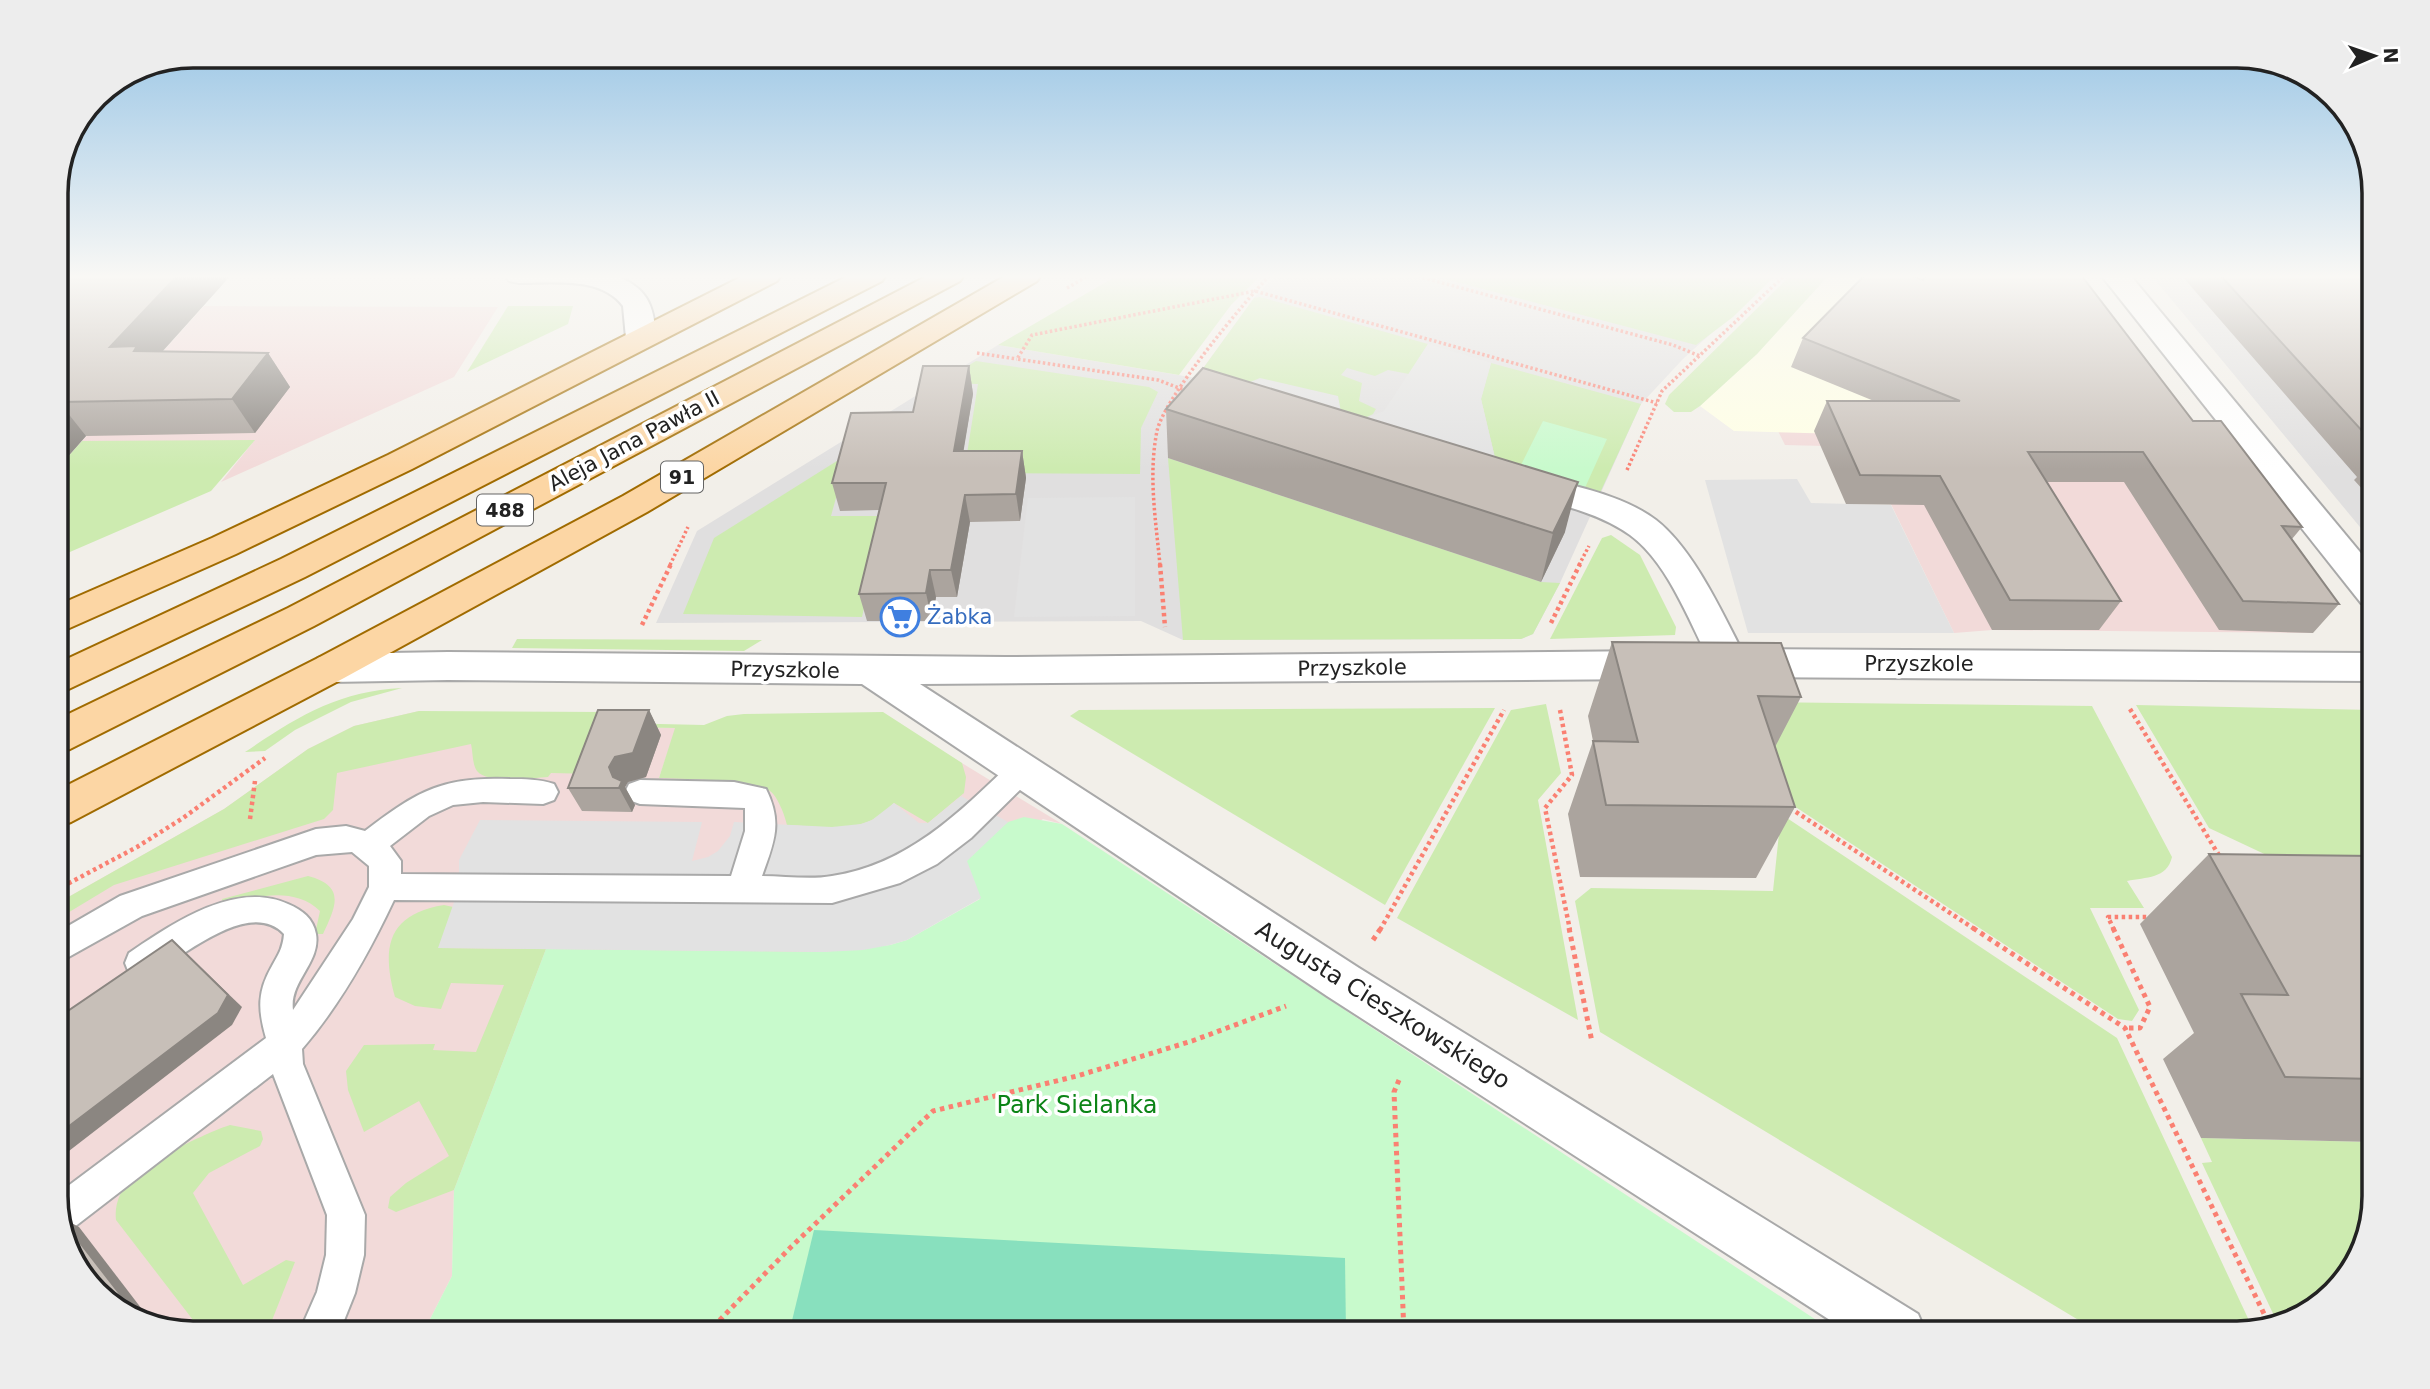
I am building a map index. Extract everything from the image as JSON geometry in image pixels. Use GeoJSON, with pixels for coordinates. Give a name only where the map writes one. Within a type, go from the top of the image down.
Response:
{"type":"FeatureCollection","features":[{"type":"Feature","properties":{"kind":"main road"},"geometry":{"type":"LineString","coordinates":[[69,615],[388,468],[637,340]]}},
{"type":"Feature","properties":{"kind":"main road","name":"Aleja Jana Pawła II"},"geometry":{"type":"LineString","coordinates":[[69,675],[293,568],[744,340]]}},
{"type":"Feature","properties":{"kind":"main road","name":"Aleja Jana Pawła II"},"geometry":{"type":"LineString","coordinates":[[69,732],[301,617],[827,340]]}},
{"type":"Feature","properties":{"kind":"main road","name":"91"},"geometry":{"type":"LineString","coordinates":[[331,668],[635,504],[916,340]]}},
{"type":"Feature","properties":{"kind":"main road"},"geometry":{"type":"LineString","coordinates":[[69,803],[331,668]]}},
{"type":"Feature","properties":{"kind":"street"},"geometry":{"type":"LineString","coordinates":[[2168,340],[2361,578]]}},
{"type":"Feature","properties":{"kind":"street"},"geometry":{"type":"LineString","coordinates":[[1490,473],[1605,510],[1643,527],[1655,538],[1708,618],[1730,663]]}},
{"type":"Feature","properties":{"kind":"street","name":"Przyszkole"},"geometry":{"type":"LineString","coordinates":[[331,668],[460,666],[871,671],[1730,663],[2361,667]]}},
{"type":"Feature","properties":{"kind":"street","name":"Augusta Cieszkowskiego"},"geometry":{"type":"LineString","coordinates":[[871,671],[1343,982],[1423,1030],[1880,1321]]}},
{"type":"Feature","properties":{"kind":"lane"},"geometry":{"type":"LineString","coordinates":[[385,887],[832,890],[889,874],[913,862],[946,840],[1021,771]]}},
{"type":"Feature","properties":{"kind":"lane"},"geometry":{"type":"LineString","coordinates":[[369,845],[425,803],[449,794],[472,791],[543,792]]}},
{"type":"Feature","properties":{"kind":"lane"},"geometry":{"type":"LineString","coordinates":[[640,792],[734,794],[755,798],[761,807],[762,823],[743,889]]}},
{"type":"Feature","properties":{"kind":"lane"},"geometry":{"type":"LineString","coordinates":[[69,948],[131,906],[316,842],[345,837],[369,845],[385,861],[385,887],[365,929],[312,1013],[285,1044],[69,1208]]}},
{"type":"Feature","properties":{"kind":"lane"},"geometry":{"type":"LineString","coordinates":[[112,983],[168,944],[209,923],[257,909],[280,912],[294,922],[300,936],[297,949],[274,1000],[285,1044],[286,1064],[346,1215],[345,1255],[336,1293],[324,1321]]}},
{"type":"Feature","properties":{"kind":"path"},"geometry":{"type":"LineString","coordinates":[[1017,359],[1029,340]]}},
{"type":"Feature","properties":{"kind":"path"},"geometry":{"type":"LineString","coordinates":[[1166,632],[1153,462],[1157,430],[1169,404],[1219,340]]}},
{"type":"Feature","properties":{"kind":"path"},"geometry":{"type":"LineString","coordinates":[[1430,340],[1657,403]]}},
{"type":"Feature","properties":{"kind":"path"},"geometry":{"type":"LineString","coordinates":[[1653,340],[1700,356]]}},
{"type":"Feature","properties":{"kind":"path"},"geometry":{"type":"LineString","coordinates":[[972,352],[1158,380],[1195,394]]}},
{"type":"Feature","properties":{"kind":"path"},"geometry":{"type":"LineString","coordinates":[[639,632],[688,527]]}},
{"type":"Feature","properties":{"kind":"path"},"geometry":{"type":"LineString","coordinates":[[2125,700],[2214,849],[2228,863]]}},
{"type":"Feature","properties":{"kind":"path"},"geometry":{"type":"LineString","coordinates":[[1560,709],[1572,775],[1545,808],[1592,1042]]}},
{"type":"Feature","properties":{"kind":"path"},"geometry":{"type":"LineString","coordinates":[[1779,801],[2125,1028],[2266,1317]]}},
{"type":"Feature","properties":{"kind":"path"},"geometry":{"type":"LineString","coordinates":[[2125,1028],[2140,1028],[2150,1007],[2108,917],[2163,918]]}},
{"type":"Feature","properties":{"kind":"path"},"geometry":{"type":"LineString","coordinates":[[719,1321],[791,1247],[933,1111],[1077,1076],[1192,1041],[1343,982]]}},
{"type":"Feature","properties":{"kind":"path"},"geometry":{"type":"LineString","coordinates":[[1404,1321],[1394,1091],[1423,1030]]}},
{"type":"Feature","properties":{"kind":"shaded area"},"geometry":{"type":"Polygon","coordinates":[[[173,340],[477,340],[454,377],[221,482],[254,441],[82,441],[173,340]]]}},
{"type":"Feature","properties":{"kind":"shaded area"},"geometry":{"type":"Polygon","coordinates":[[[1224,340],[1704,340],[1641,404],[1560,583],[1533,634],[1521,639],[1183,640],[1141,621],[656,623],[697,531],[998,345],[1196,378],[1224,340]]]}},
{"type":"Feature","properties":{"kind":"shaded area"},"geometry":{"type":"Polygon","coordinates":[[[1770,340],[2008,340],[1952,437],[1734,431],[1700,406],[1770,340]]]}},
{"type":"Feature","properties":{"kind":"shaded area"},"geometry":{"type":"Polygon","coordinates":[[[2205,340],[2361,340],[2361,529],[2205,340]]]}},
{"type":"Feature","properties":{"kind":"shaded area"},"geometry":{"type":"Polygon","coordinates":[[[1428,344],[1491,363],[1481,399],[1496,462],[1238,387],[1260,378],[1338,396],[1342,417],[1366,418],[1384,411],[1428,344]]]}},
{"type":"Feature","properties":{"kind":"shaded area"},"geometry":{"type":"Polygon","coordinates":[[[1778,431],[1952,437],[2188,435],[2259,556],[2313,633],[1992,630],[1954,633],[1863,447],[1785,445],[1778,431]]]}},
{"type":"Feature","properties":{"kind":"shaded area"},"geometry":{"type":"Polygon","coordinates":[[[1797,479],[1811,503],[1891,505],[1954,633],[1748,633],[1705,480],[1797,479]]]}},
{"type":"Feature","properties":{"kind":"shaded area"},"geometry":{"type":"Polygon","coordinates":[[[1135,497],[1135,616],[1014,617],[1028,498],[1135,497]]]}},
{"type":"Feature","properties":{"kind":"shaded area"},"geometry":{"type":"Polygon","coordinates":[[[419,711],[614,727],[676,728],[659,778],[947,754],[1062,824],[1043,819],[454,1190],[452,1276],[429,1321],[194,1321],[177,1320],[146,1311],[117,1295],[107,1286],[74,1234],[71,1220],[69,897],[224,809],[308,749],[354,726],[419,711]]]}},
{"type":"Feature","properties":{"kind":"shaded area"},"geometry":{"type":"Polygon","coordinates":[[[961,796],[1008,822],[967,861],[981,898],[907,940],[890,945],[863,950],[823,952],[438,948],[459,888],[459,860],[480,820],[702,822],[692,861],[718,851],[730,836],[734,822],[832,827],[861,824],[872,820],[894,803],[919,823],[928,823],[961,796]]]}},
{"type":"Feature","properties":{"kind":"green space"},"geometry":{"type":"Polygon","coordinates":[[[487,340],[535,340],[467,372],[487,340]]]}},
{"type":"Feature","properties":{"kind":"green space"},"geometry":{"type":"Polygon","coordinates":[[[1007,340],[1205,340],[1179,375],[998,345],[1007,340]]]}},
{"type":"Feature","properties":{"kind":"green space"},"geometry":{"type":"Polygon","coordinates":[[[1224,340],[1413,340],[1428,344],[1409,374],[1388,370],[1375,376],[1347,368],[1341,375],[1362,383],[1359,401],[1376,409],[1365,418],[1238,387],[1191,385],[1224,340]]]}},
{"type":"Feature","properties":{"kind":"green space"},"geometry":{"type":"Polygon","coordinates":[[[1676,340],[1703,340],[1696,345],[1676,340]]]}},
{"type":"Feature","properties":{"kind":"green space"},"geometry":{"type":"Polygon","coordinates":[[[1725,340],[1770,340],[1691,412],[1674,412],[1665,404],[1669,395],[1725,340]]]}},
{"type":"Feature","properties":{"kind":"green space"},"geometry":{"type":"Polygon","coordinates":[[[976,361],[1149,387],[1158,392],[1141,428],[1140,474],[964,473],[978,384],[938,383],[976,361]]]}},
{"type":"Feature","properties":{"kind":"green space"},"geometry":{"type":"Polygon","coordinates":[[[1491,363],[1641,404],[1599,495],[1496,462],[1481,399],[1491,363]]]}},
{"type":"Feature","properties":{"kind":"green space"},"geometry":{"type":"Polygon","coordinates":[[[1543,421],[1607,439],[1584,490],[1518,471],[1543,421]]]}},
{"type":"Feature","properties":{"kind":"green space"},"geometry":{"type":"Polygon","coordinates":[[[255,440],[211,491],[69,552],[69,456],[82,441],[255,440]]]}},
{"type":"Feature","properties":{"kind":"green space"},"geometry":{"type":"Polygon","coordinates":[[[848,454],[831,516],[884,516],[862,617],[683,614],[714,538],[848,454]]]}},
{"type":"Feature","properties":{"kind":"green space"},"geometry":{"type":"Polygon","coordinates":[[[1168,458],[1541,582],[1560,583],[1533,634],[1521,639],[1183,640],[1168,458]]]}},
{"type":"Feature","properties":{"kind":"green space"},"geometry":{"type":"Polygon","coordinates":[[[1611,535],[1640,555],[1676,627],[1675,635],[1550,639],[1602,538],[1611,535]]]}},
{"type":"Feature","properties":{"kind":"green space"},"geometry":{"type":"Polygon","coordinates":[[[517,639],[762,640],[744,651],[512,648],[517,639]]]}},
{"type":"Feature","properties":{"kind":"green space"},"geometry":{"type":"Polygon","coordinates":[[[402,688],[351,702],[295,730],[265,751],[245,752],[301,717],[338,700],[379,690],[402,688]]]}},
{"type":"Feature","properties":{"kind":"green space"},"geometry":{"type":"Polygon","coordinates":[[[1759,702],[2092,706],[2172,857],[2161,873],[2127,881],[2144,908],[2090,908],[2139,1010],[2132,1021],[2118,1019],[1791,804],[1759,702]]]}},
{"type":"Feature","properties":{"kind":"green space"},"geometry":{"type":"Polygon","coordinates":[[[1546,704],[1561,773],[1538,800],[1578,1020],[1397,918],[1511,710],[1546,704]]]}},
{"type":"Feature","properties":{"kind":"green space"},"geometry":{"type":"Polygon","coordinates":[[[2136,705],[2362,710],[2362,961],[2275,859],[2209,828],[2136,705]]]}},
{"type":"Feature","properties":{"kind":"green space"},"geometry":{"type":"Polygon","coordinates":[[[1495,708],[1385,905],[1070,716],[1079,710],[1495,708]]]}},
{"type":"Feature","properties":{"kind":"green space"},"geometry":{"type":"Polygon","coordinates":[[[419,711],[603,712],[615,723],[704,725],[727,716],[744,714],[883,712],[962,763],[966,777],[964,793],[928,823],[894,803],[863,824],[830,827],[787,825],[776,798],[762,787],[717,780],[659,778],[675,728],[614,727],[595,774],[551,773],[548,777],[490,778],[477,771],[471,744],[337,773],[333,810],[324,819],[114,885],[69,912],[69,897],[224,809],[308,749],[354,726],[419,711]]]}},
{"type":"Feature","properties":{"kind":"green space"},"geometry":{"type":"Polygon","coordinates":[[[1781,814],[2117,1038],[2249,1320],[2080,1321],[1600,1032],[1575,901],[1591,888],[1773,891],[1781,814]]]}},
{"type":"Feature","properties":{"kind":"green space","name":"Park Sielanka"},"geometry":{"type":"Polygon","coordinates":[[[1024,817],[1062,824],[1818,1321],[429,1321],[452,1276],[454,1190],[546,949],[823,952],[890,945],[907,940],[980,899],[965,858],[1008,822],[1024,817]]]}},
{"type":"Feature","properties":{"kind":"green space"},"geometry":{"type":"Polygon","coordinates":[[[308,876],[328,885],[335,898],[323,934],[315,934],[320,911],[298,898],[274,895],[224,906],[222,899],[308,876]]]}},
{"type":"Feature","properties":{"kind":"green space"},"geometry":{"type":"Polygon","coordinates":[[[444,905],[453,907],[439,948],[546,949],[454,1190],[396,1212],[388,1208],[390,1197],[406,1183],[449,1156],[419,1101],[364,1132],[348,1090],[346,1071],[364,1045],[435,1044],[433,1050],[476,1052],[504,985],[451,983],[441,1009],[415,1006],[395,997],[389,963],[393,936],[400,925],[411,916],[425,909],[444,905]]]}},
{"type":"Feature","properties":{"kind":"green space"},"geometry":{"type":"Polygon","coordinates":[[[230,1125],[261,1131],[263,1139],[260,1146],[209,1173],[193,1193],[243,1285],[286,1260],[295,1262],[272,1321],[194,1321],[116,1220],[117,1202],[122,1191],[140,1170],[230,1125]]]}},
{"type":"Feature","properties":{"kind":"green space"},"geometry":{"type":"Polygon","coordinates":[[[2201,1138],[2362,1142],[2362,1196],[2357,1228],[2336,1272],[2313,1295],[2273,1315],[2202,1163],[2212,1162],[2201,1138]]]}},
{"type":"Feature","properties":{"kind":"green space"},"geometry":{"type":"Polygon","coordinates":[[[814,1230],[1345,1258],[1346,1321],[792,1321],[814,1230]]]}},
{"type":"Feature","properties":{"kind":"building"},"geometry":{"type":"Polygon","coordinates":[[[69,340],[117,340],[110,347],[137,346],[134,351],[268,353],[232,399],[69,402],[69,340]]]}},
{"type":"Feature","properties":{"kind":"building"},"geometry":{"type":"Polygon","coordinates":[[[1808,340],[2131,340],[2193,421],[2221,421],[2302,527],[2282,526],[2339,604],[2243,601],[2143,452],[2028,452],[2121,601],[2010,600],[1940,476],[1860,475],[1827,401],[1960,401],[1808,340]]]}},
{"type":"Feature","properties":{"kind":"building"},"geometry":{"type":"Polygon","coordinates":[[[2279,340],[2361,340],[2361,430],[2279,340]]]}},
{"type":"Feature","properties":{"kind":"building"},"geometry":{"type":"Polygon","coordinates":[[[923,366],[969,366],[954,451],[1022,451],[1016,494],[965,495],[951,570],[930,570],[926,593],[859,594],[886,483],[832,483],[851,413],[913,412],[923,366]]]}},
{"type":"Feature","properties":{"kind":"building"},"geometry":{"type":"Polygon","coordinates":[[[1203,368],[1578,482],[1553,533],[1166,409],[1203,368]]]}},
{"type":"Feature","properties":{"kind":"building"},"geometry":{"type":"Polygon","coordinates":[[[1612,642],[1781,643],[1801,697],[1758,696],[1795,807],[1606,805],[1593,741],[1638,742],[1612,642]]]}},
{"type":"Feature","properties":{"kind":"building"},"geometry":{"type":"Polygon","coordinates":[[[598,710],[649,710],[633,753],[615,757],[609,767],[613,777],[622,781],[619,788],[568,788],[598,710]]]}},
{"type":"Feature","properties":{"kind":"building"},"geometry":{"type":"Polygon","coordinates":[[[2209,854],[2362,856],[2362,1079],[2285,1077],[2241,994],[2288,995],[2209,854]]]}},
{"type":"Feature","properties":{"kind":"building"},"geometry":{"type":"Polygon","coordinates":[[[172,940],[228,995],[218,1013],[69,1126],[69,1010],[172,940]]]}},
{"type":"Feature","properties":{"kind":"building"},"geometry":{"type":"Polygon","coordinates":[[[75,1237],[124,1300],[94,1272],[75,1237]]]}},
{"type":"Feature","properties":{"kind":"place","name":"Żabka"},"geometry":{"type":"Point","coordinates":[900,617]}}]}
